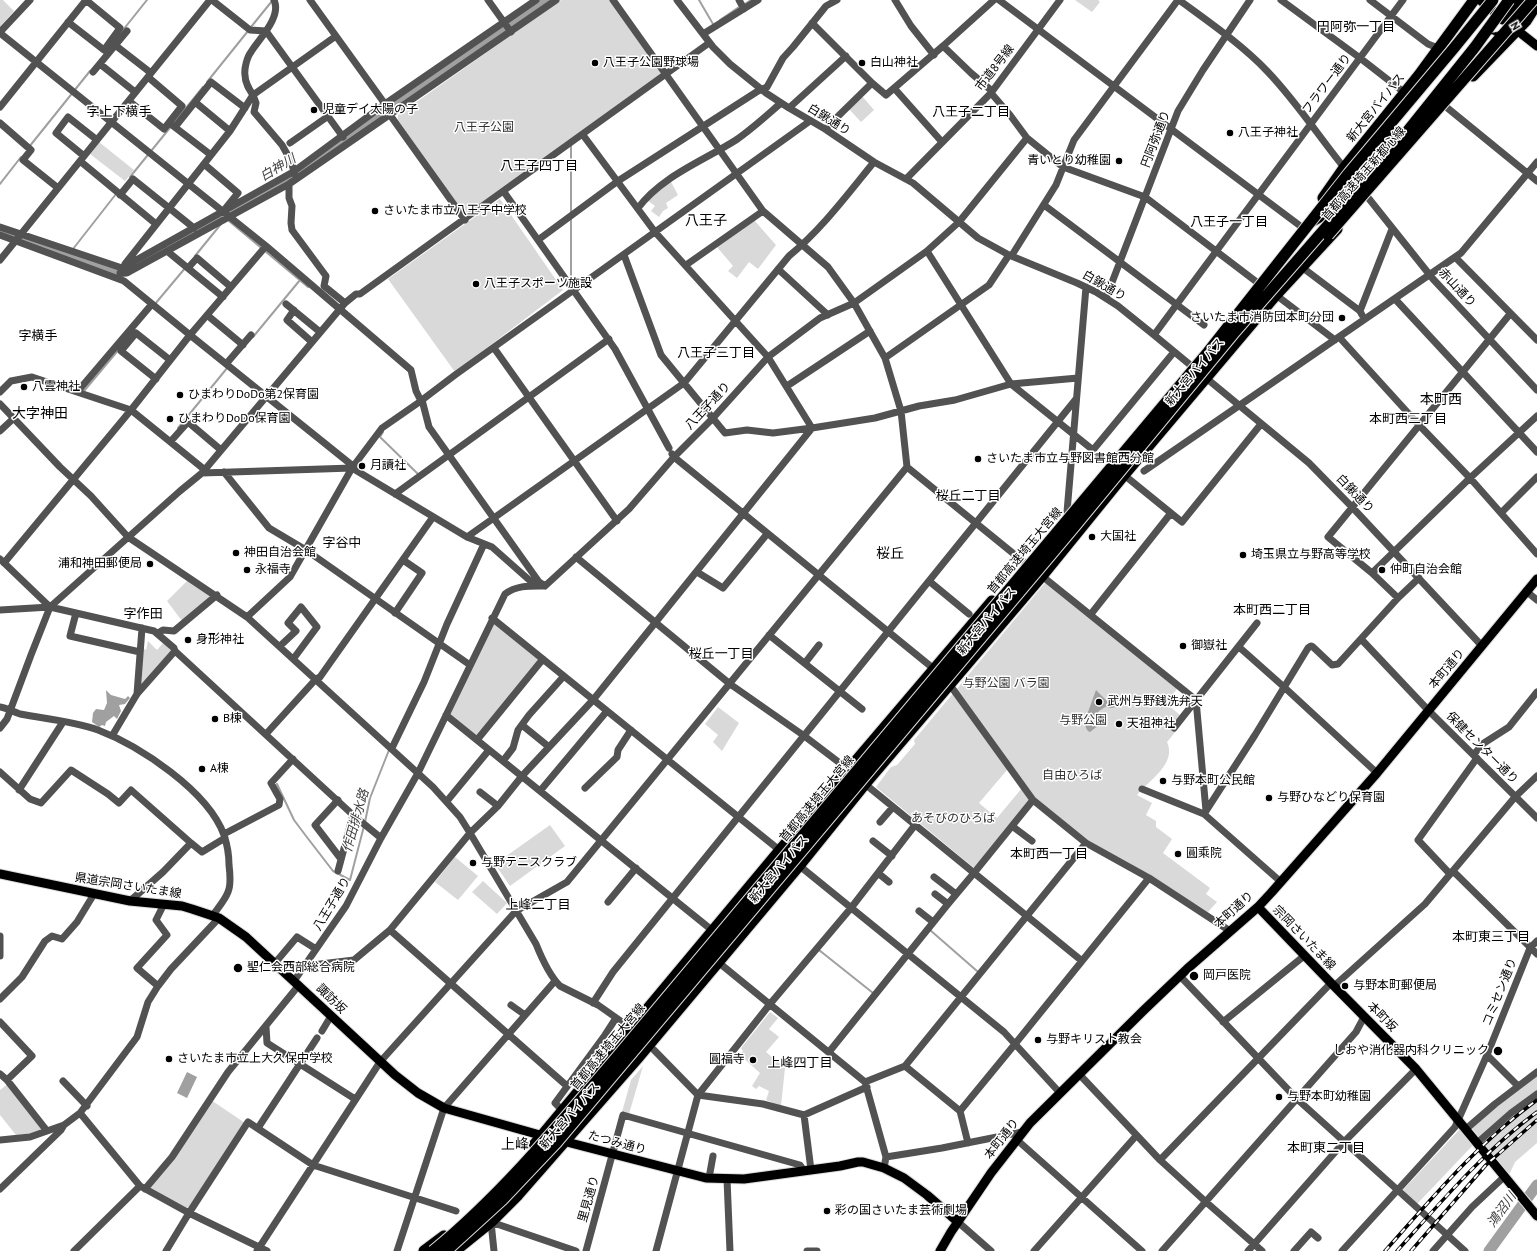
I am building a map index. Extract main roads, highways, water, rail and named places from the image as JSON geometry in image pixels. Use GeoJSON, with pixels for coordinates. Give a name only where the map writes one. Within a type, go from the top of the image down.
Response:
{"type":"FeatureCollection","features":[{"type":"Feature","properties":{"kind":"highway","name":"新大宮バイパス"},"geometry":{"type":"LineString","coordinates":[[424,1251],[447,1233],[492,1193],[542,1136],[780,850],[1192,366],[1348,172],[1474,0]]}},
{"type":"Feature","properties":{"kind":"highway"},"geometry":{"type":"LineString","coordinates":[[1210,357],[1229,331],[1457,62],[1503,0]]}},
{"type":"Feature","properties":{"kind":"highway"},"geometry":{"type":"LineString","coordinates":[[1210,357],[1382,163],[1475,47],[1509,0]]}},
{"type":"Feature","properties":{"kind":"highway"},"geometry":{"type":"LineString","coordinates":[[1503,19],[1519,0]]}},
{"type":"Feature","properties":{"kind":"highway","name":"首都高速埼玉新都心線"},"geometry":{"type":"LineString","coordinates":[[1210,357],[1245,326],[1359,201],[1454,90],[1502,38],[1533,0]]}},
{"type":"Feature","properties":{"kind":"highway","name":"新大宮バイパス"},"geometry":{"type":"LineString","coordinates":[[455,1251],[491,1222],[518,1194],[638,1058],[799,866],[865,784],[1042,576],[1124,475],[1276,295],[1303,268],[1364,193],[1518,30],[1537,4]]}},
{"type":"Feature","properties":{"kind":"highway"},"geometry":{"type":"LineString","coordinates":[[1419,75],[1456,50],[1492,5]]}},
{"type":"Feature","properties":{"kind":"highway","name":"首都高速埼玉新都心線"},"geometry":{"type":"LineString","coordinates":[[1210,357],[1349,173],[1492,5]]}},
{"type":"Feature","properties":{"kind":"highway"},"geometry":{"type":"LineString","coordinates":[[1348,172],[1367,161],[1389,145],[1422,132]]}},
{"type":"Feature","properties":{"kind":"highway"},"geometry":{"type":"LineString","coordinates":[[1302,230],[1312,221],[1357,195],[1364,193]]}},
{"type":"Feature","properties":{"kind":"highway","name":"首都高速埼玉大宮線"},"geometry":{"type":"LineString","coordinates":[[433,1251],[495,1194],[547,1139],[1210,357]]}},
{"type":"Feature","properties":{"kind":"highway","name":"首都高速埼玉大宮線"},"geometry":{"type":"LineString","coordinates":[[446,1251],[502,1200],[556,1143],[1210,357]]}},
{"type":"Feature","properties":{"kind":"main road"},"geometry":{"type":"LineString","coordinates":[[1480,0],[1492,5],[1503,19],[1537,46]]}},
{"type":"Feature","properties":{"kind":"main road","name":"本町通り"},"geometry":{"type":"LineString","coordinates":[[940,1251],[991,1173],[1019,1136],[1143,1011],[1258,907],[1377,773],[1537,578]]}},
{"type":"Feature","properties":{"kind":"main road","name":"県道宗岡さいたま線"},"geometry":{"type":"LineString","coordinates":[[0,874],[130,901],[182,906],[216,916],[246,937]]}},
{"type":"Feature","properties":{"kind":"main road","name":"宗岡さいたま線"},"geometry":{"type":"LineString","coordinates":[[1258,907],[1332,985]]}},
{"type":"Feature","properties":{"kind":"main road","name":"諏訪坂"},"geometry":{"type":"LineString","coordinates":[[246,937],[380,1062]]}},
{"type":"Feature","properties":{"kind":"main road","name":"本町坂"},"geometry":{"type":"LineString","coordinates":[[1332,985],[1416,1069],[1535,1213]]}},
{"type":"Feature","properties":{"kind":"main road","name":"たつみ通り"},"geometry":{"type":"LineString","coordinates":[[380,1062],[407,1085],[444,1108],[542,1136],[709,1178],[759,1178],[840,1166],[864,1168],[874,1166],[884,1168],[895,1172],[913,1184],[958,1222]]}},
{"type":"Feature","properties":{"kind":"waterway"},"geometry":{"type":"LineString","coordinates":[[119,35],[147,0]]}},
{"type":"Feature","properties":{"kind":"waterway","name":"白神川"},"geometry":{"type":"LineString","coordinates":[[146,259],[295,175],[544,0]]}},
{"type":"Feature","properties":{"kind":"waterway"},"geometry":{"type":"LineString","coordinates":[[699,0],[713,24]]}},
{"type":"Feature","properties":{"kind":"waterway"},"geometry":{"type":"LineString","coordinates":[[745,4],[751,0]]}},
{"type":"Feature","properties":{"kind":"waterway"},"geometry":{"type":"LineString","coordinates":[[251,27],[272,1]]}},
{"type":"Feature","properties":{"kind":"waterway"},"geometry":{"type":"LineString","coordinates":[[720,20],[739,7]]}},
{"type":"Feature","properties":{"kind":"waterway"},"geometry":{"type":"LineString","coordinates":[[207,82],[248,31]]}},
{"type":"Feature","properties":{"kind":"waterway"},"geometry":{"type":"LineString","coordinates":[[29,147],[90,71]]}},
{"type":"Feature","properties":{"kind":"waterway"},"geometry":{"type":"LineString","coordinates":[[130,177],[203,87]]}},
{"type":"Feature","properties":{"kind":"waterway"},"geometry":{"type":"LineString","coordinates":[[571,146],[571,212]]}},
{"type":"Feature","properties":{"kind":"waterway"},"geometry":{"type":"LineString","coordinates":[[0,184],[21,157]]}},
{"type":"Feature","properties":{"kind":"waterway"},"geometry":{"type":"LineString","coordinates":[[73,249],[116,194]]}},
{"type":"Feature","properties":{"kind":"waterway"},"geometry":{"type":"LineString","coordinates":[[223,216],[308,287]]}},
{"type":"Feature","properties":{"kind":"waterway"},"geometry":{"type":"LineString","coordinates":[[571,219],[571,282]]}},
{"type":"Feature","properties":{"kind":"waterway"},"geometry":{"type":"LineString","coordinates":[[195,256],[221,224]]}},
{"type":"Feature","properties":{"kind":"waterway","name":"白神川"},"geometry":{"type":"LineString","coordinates":[[0,230],[113,271],[122,272],[131,267]]}},
{"type":"Feature","properties":{"kind":"waterway"},"geometry":{"type":"LineString","coordinates":[[155,304],[186,267]]}},
{"type":"Feature","properties":{"kind":"waterway"},"geometry":{"type":"LineString","coordinates":[[253,337],[300,280]]}},
{"type":"Feature","properties":{"kind":"waterway"},"geometry":{"type":"LineString","coordinates":[[84,391],[120,348]]}},
{"type":"Feature","properties":{"kind":"waterway"},"geometry":{"type":"LineString","coordinates":[[178,428],[228,367]]}},
{"type":"Feature","properties":{"kind":"waterway"},"geometry":{"type":"LineString","coordinates":[[383,432],[380,437],[418,474]]}},
{"type":"Feature","properties":{"kind":"waterway","name":"作田排水路"},"geometry":{"type":"LineString","coordinates":[[365,822],[370,798],[389,750]]}},
{"type":"Feature","properties":{"kind":"waterway","name":"作田排水路"},"geometry":{"type":"LineString","coordinates":[[277,784],[294,820],[306,836],[333,871],[350,880],[364,826]]}},
{"type":"Feature","properties":{"kind":"waterway"},"geometry":{"type":"LineString","coordinates":[[930,930],[977,971]]}},
{"type":"Feature","properties":{"kind":"waterway"},"geometry":{"type":"LineString","coordinates":[[819,950],[873,993]]}},
{"type":"Feature","properties":{"kind":"waterway","name":"鴻沼川"},"geometry":{"type":"LineString","coordinates":[[1489,1251],[1537,1185]]}},
{"type":"Feature","properties":{"kind":"railway"},"geometry":{"type":"LineString","coordinates":[[1385,1251],[1438,1191],[1476,1152],[1516,1116],[1537,1100]]}},
{"type":"Feature","properties":{"kind":"railway"},"geometry":{"type":"LineString","coordinates":[[1397,1251],[1481,1160],[1537,1112]]}},
{"type":"Feature","properties":{"kind":"railway"},"geometry":{"type":"LineString","coordinates":[[1411,1251],[1486,1165],[1537,1120]]}},
{"type":"Feature","properties":{"kind":"place","name":"八王子公園野球場"},"geometry":{"type":"Point","coordinates":[595,63]}},
{"type":"Feature","properties":{"kind":"place","name":"白山神社"},"geometry":{"type":"Point","coordinates":[862,63]}},
{"type":"Feature","properties":{"kind":"place","name":"児童デイ太陽の子"},"geometry":{"type":"Point","coordinates":[314,110]}},
{"type":"Feature","properties":{"kind":"place","name":"八王子神社"},"geometry":{"type":"Point","coordinates":[1230,133]}},
{"type":"Feature","properties":{"kind":"place","name":"青いとり幼稚園"},"geometry":{"type":"Point","coordinates":[1119,161]}},
{"type":"Feature","properties":{"kind":"place","name":"さいたま市立八王子中学校"},"geometry":{"type":"Point","coordinates":[375,211]}},
{"type":"Feature","properties":{"kind":"place","name":"八王子スポーツ施設"},"geometry":{"type":"Point","coordinates":[476,284]}},
{"type":"Feature","properties":{"kind":"place","name":"さいたま市消防団本町分団"},"geometry":{"type":"Point","coordinates":[1342,318]}},
{"type":"Feature","properties":{"kind":"place","name":"八雲神社"},"geometry":{"type":"Point","coordinates":[24,387]}},
{"type":"Feature","properties":{"kind":"place","name":"ひまわりDoDo第2保育園"},"geometry":{"type":"Point","coordinates":[180,395]}},
{"type":"Feature","properties":{"kind":"place","name":"ひまわりDoDo保育園"},"geometry":{"type":"Point","coordinates":[170,419]}},
{"type":"Feature","properties":{"kind":"place","name":"さいたま市立与野図書館西分館"},"geometry":{"type":"Point","coordinates":[978,459]}},
{"type":"Feature","properties":{"kind":"place","name":"月讀社"},"geometry":{"type":"Point","coordinates":[362,466]}},
{"type":"Feature","properties":{"kind":"place","name":"大国社"},"geometry":{"type":"Point","coordinates":[1092,537]}},
{"type":"Feature","properties":{"kind":"place","name":"神田自治会館"},"geometry":{"type":"Point","coordinates":[236,553]}},
{"type":"Feature","properties":{"kind":"place","name":"埼玉県立与野高等学校"},"geometry":{"type":"Point","coordinates":[1243,555]}},
{"type":"Feature","properties":{"kind":"place","name":"浦和神田郵便局"},"geometry":{"type":"Point","coordinates":[150,564]}},
{"type":"Feature","properties":{"kind":"place","name":"永福寺"},"geometry":{"type":"Point","coordinates":[247,570]}},
{"type":"Feature","properties":{"kind":"place","name":"仲町自治会館"},"geometry":{"type":"Point","coordinates":[1382,570]}},
{"type":"Feature","properties":{"kind":"place","name":"身形神社"},"geometry":{"type":"Point","coordinates":[188,640]}},
{"type":"Feature","properties":{"kind":"place","name":"御嶽社"},"geometry":{"type":"Point","coordinates":[1183,646]}},
{"type":"Feature","properties":{"kind":"place","name":"武州与野銭洗弁天"},"geometry":{"type":"Point","coordinates":[1099,702]}},
{"type":"Feature","properties":{"kind":"place","name":"B棟"},"geometry":{"type":"Point","coordinates":[215,719]}},
{"type":"Feature","properties":{"kind":"place","name":"天祖神社"},"geometry":{"type":"Point","coordinates":[1119,724]}},
{"type":"Feature","properties":{"kind":"place","name":"A棟"},"geometry":{"type":"Point","coordinates":[202,769]}},
{"type":"Feature","properties":{"kind":"place","name":"与野本町公民館"},"geometry":{"type":"Point","coordinates":[1163,781]}},
{"type":"Feature","properties":{"kind":"place","name":"与野ひなどり保育園"},"geometry":{"type":"Point","coordinates":[1269,798]}},
{"type":"Feature","properties":{"kind":"place","name":"圓乘院"},"geometry":{"type":"Point","coordinates":[1178,854]}},
{"type":"Feature","properties":{"kind":"place","name":"与野テニスクラブ"},"geometry":{"type":"Point","coordinates":[473,863]}},
{"type":"Feature","properties":{"kind":"place","name":"聖仁会西部総合病院"},"geometry":{"type":"Point","coordinates":[238,968]}},
{"type":"Feature","properties":{"kind":"place","name":"岡戸医院"},"geometry":{"type":"Point","coordinates":[1194,976]}},
{"type":"Feature","properties":{"kind":"place","name":"与野本町郵便局"},"geometry":{"type":"Point","coordinates":[1345,986]}},
{"type":"Feature","properties":{"kind":"place","name":"与野キリスト教会"},"geometry":{"type":"Point","coordinates":[1038,1040]}},
{"type":"Feature","properties":{"kind":"place","name":"しおや消化器内科クリニック"},"geometry":{"type":"Point","coordinates":[1498,1051]}},
{"type":"Feature","properties":{"kind":"place","name":"さいたま市立上大久保中学校"},"geometry":{"type":"Point","coordinates":[169,1059]}},
{"type":"Feature","properties":{"kind":"place","name":"圓福寺"},"geometry":{"type":"Point","coordinates":[753,1060]}},
{"type":"Feature","properties":{"kind":"place","name":"与野本町幼稚園"},"geometry":{"type":"Point","coordinates":[1279,1097]}},
{"type":"Feature","properties":{"kind":"place","name":"彩の国さいたま芸術劇場"},"geometry":{"type":"Point","coordinates":[827,1211]}},
{"type":"Feature","properties":{"kind":"district","name":"円阿弥一丁目"},"geometry":{"type":"Point","coordinates":[1356,27]}},
{"type":"Feature","properties":{"kind":"district","name":"字上下横手"},"geometry":{"type":"Point","coordinates":[119,112]}},
{"type":"Feature","properties":{"kind":"district","name":"八王子二丁目"},"geometry":{"type":"Point","coordinates":[971,112]}},
{"type":"Feature","properties":{"kind":"district","name":"八王子四丁目"},"geometry":{"type":"Point","coordinates":[539,166]}},
{"type":"Feature","properties":{"kind":"district","name":"八王子"},"geometry":{"type":"Point","coordinates":[706,221]}},
{"type":"Feature","properties":{"kind":"district","name":"八王子一丁目"},"geometry":{"type":"Point","coordinates":[1229,222]}},
{"type":"Feature","properties":{"kind":"district","name":"字横手"},"geometry":{"type":"Point","coordinates":[38,336]}},
{"type":"Feature","properties":{"kind":"district","name":"八王子三丁目"},"geometry":{"type":"Point","coordinates":[716,353]}},
{"type":"Feature","properties":{"kind":"district","name":"本町西"},"geometry":{"type":"Point","coordinates":[1441,400]}},
{"type":"Feature","properties":{"kind":"district","name":"大字神田"},"geometry":{"type":"Point","coordinates":[40,414]}},
{"type":"Feature","properties":{"kind":"district","name":"本町西三丁目"},"geometry":{"type":"Point","coordinates":[1408,419]}},
{"type":"Feature","properties":{"kind":"district","name":"桜丘二丁目"},"geometry":{"type":"Point","coordinates":[968,496]}},
{"type":"Feature","properties":{"kind":"district","name":"字谷中"},"geometry":{"type":"Point","coordinates":[342,543]}},
{"type":"Feature","properties":{"kind":"district","name":"桜丘"},"geometry":{"type":"Point","coordinates":[890,554]}},
{"type":"Feature","properties":{"kind":"district","name":"本町西二丁目"},"geometry":{"type":"Point","coordinates":[1272,610]}},
{"type":"Feature","properties":{"kind":"district","name":"字作田"},"geometry":{"type":"Point","coordinates":[143,614]}},
{"type":"Feature","properties":{"kind":"district","name":"桜丘一丁目"},"geometry":{"type":"Point","coordinates":[721,654]}},
{"type":"Feature","properties":{"kind":"district","name":"本町西一丁目"},"geometry":{"type":"Point","coordinates":[1049,854]}},
{"type":"Feature","properties":{"kind":"district","name":"上峰二丁目"},"geometry":{"type":"Point","coordinates":[538,905]}},
{"type":"Feature","properties":{"kind":"district","name":"本町東三丁目"},"geometry":{"type":"Point","coordinates":[1491,937]}},
{"type":"Feature","properties":{"kind":"district","name":"上峰四丁目"},"geometry":{"type":"Point","coordinates":[800,1063]}},
{"type":"Feature","properties":{"kind":"district","name":"上峰"},"geometry":{"type":"Point","coordinates":[515,1145]}},
{"type":"Feature","properties":{"kind":"district","name":"本町東二丁目"},"geometry":{"type":"Point","coordinates":[1326,1148]}},
{"type":"Feature","properties":{"kind":"park label","name":"八王子公園"},"geometry":{"type":"Point","coordinates":[484,128]}},
{"type":"Feature","properties":{"kind":"park label","name":"与野公園 バラ園"},"geometry":{"type":"Point","coordinates":[1006,684]}},
{"type":"Feature","properties":{"kind":"park label","name":"与野公園"},"geometry":{"type":"Point","coordinates":[1083,721]}},
{"type":"Feature","properties":{"kind":"park label","name":"自由ひろば"},"geometry":{"type":"Point","coordinates":[1072,776]}},
{"type":"Feature","properties":{"kind":"park label","name":"あそびのひろば"},"geometry":{"type":"Point","coordinates":[953,819]}}]}
